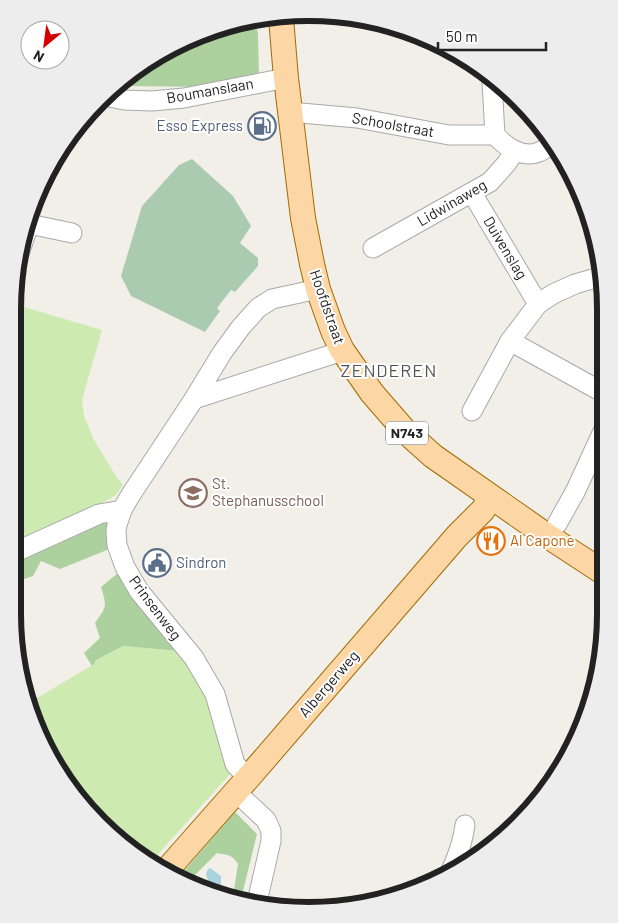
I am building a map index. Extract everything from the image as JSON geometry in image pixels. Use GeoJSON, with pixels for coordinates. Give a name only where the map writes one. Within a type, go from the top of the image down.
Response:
{"type":"FeatureCollection","features":[{"type":"Feature","properties":{"kind":"main road","name":"Hoofdstraat"},"geometry":{"type":"LineString","coordinates":[[277,23],[283,42]]}},
{"type":"Feature","properties":{"kind":"main road","name":"Hoofdstraat"},"geometry":{"type":"LineString","coordinates":[[281,23],[303,218],[318,289],[342,350],[372,393],[405,431],[432,456],[597,568]]}},
{"type":"Feature","properties":{"kind":"main road","name":"Albergerweg"},"geometry":{"type":"LineString","coordinates":[[170,866],[457,536],[483,510],[491,497]]}},
{"type":"Feature","properties":{"kind":"street","name":"Boumanslaan"},"geometry":{"type":"LineString","coordinates":[[114,98],[152,101],[184,98],[286,78]]}},
{"type":"Feature","properties":{"kind":"street"},"geometry":{"type":"LineString","coordinates":[[492,88],[495,135],[505,146],[528,154],[547,148]]}},
{"type":"Feature","properties":{"kind":"street","name":"Schoolstraat"},"geometry":{"type":"LineString","coordinates":[[291,114],[302,113],[357,118],[449,135],[495,135]]}},
{"type":"Feature","properties":{"kind":"street","name":"Lidwinaweg"},"geometry":{"type":"LineString","coordinates":[[373,248],[490,182],[506,164],[515,150]]}},
{"type":"Feature","properties":{"kind":"street","name":"Duivenslag"},"geometry":{"type":"LineString","coordinates":[[472,193],[538,304]]}},
{"type":"Feature","properties":{"kind":"street"},"geometry":{"type":"LineString","coordinates":[[35,222],[72,234]]}},
{"type":"Feature","properties":{"kind":"street"},"geometry":{"type":"LineString","coordinates":[[472,411],[510,341],[538,304],[553,294],[595,277]]}},
{"type":"Feature","properties":{"kind":"street","name":"Prinsenweg"},"geometry":{"type":"LineString","coordinates":[[259,897],[271,841],[271,830],[242,785],[214,694],[194,658],[139,591],[125,567],[117,545],[116,531],[122,510],[222,353],[241,327],[258,308],[272,299],[318,289]]}},
{"type":"Feature","properties":{"kind":"street"},"geometry":{"type":"LineString","coordinates":[[510,341],[597,389]]}},
{"type":"Feature","properties":{"kind":"street"},"geometry":{"type":"LineString","coordinates":[[194,399],[330,356],[342,350]]}},
{"type":"Feature","properties":{"kind":"street"},"geometry":{"type":"LineString","coordinates":[[557,524],[575,492],[597,444]]}},
{"type":"Feature","properties":{"kind":"street"},"geometry":{"type":"LineString","coordinates":[[21,551],[99,514],[122,510]]}},
{"type":"Feature","properties":{"kind":"street"},"geometry":{"type":"LineString","coordinates":[[454,862],[464,835],[465,825]]}},
{"type":"Feature","properties":{"kind":"green space"},"geometry":{"type":"Polygon","coordinates":[[[257,26],[259,76],[222,87],[128,86],[165,60],[199,43],[235,31],[257,26]]]}},
{"type":"Feature","properties":{"kind":"green space"},"geometry":{"type":"Polygon","coordinates":[[[192,159],[233,196],[251,226],[240,243],[258,258],[258,266],[235,292],[231,290],[217,308],[220,311],[205,332],[131,296],[121,276],[142,206],[179,165],[192,159]]]}},
{"type":"Feature","properties":{"kind":"green space"},"geometry":{"type":"Polygon","coordinates":[[[21,306],[102,330],[82,400],[84,416],[94,440],[123,485],[116,495],[21,541],[21,306]]]}},
{"type":"Feature","properties":{"kind":"green space"},"geometry":{"type":"Polygon","coordinates":[[[107,519],[107,550],[60,569],[41,561],[33,576],[21,580],[21,558],[107,519]]]}},
{"type":"Feature","properties":{"kind":"green space"},"geometry":{"type":"Polygon","coordinates":[[[118,573],[122,581],[179,651],[123,646],[96,660],[92,666],[84,653],[100,638],[95,623],[105,606],[101,587],[118,573]]]}},
{"type":"Feature","properties":{"kind":"green space"},"geometry":{"type":"Polygon","coordinates":[[[123,646],[179,651],[202,683],[214,714],[230,774],[155,857],[119,830],[81,789],[51,741],[35,699],[94,664],[96,660],[123,646]]]}},
{"type":"Feature","properties":{"kind":"green space"},"geometry":{"type":"Polygon","coordinates":[[[235,812],[257,834],[242,894],[234,892],[238,864],[234,858],[229,856],[217,853],[193,877],[183,872],[235,812]]]}},
{"type":"Feature","properties":{"kind":"water"},"geometry":{"type":"Polygon","coordinates":[[[210,868],[221,876],[221,887],[207,883],[206,874],[210,868]]]}},
{"type":"Feature","properties":{"kind":"place","name":"Esso Express"},"geometry":{"type":"Point","coordinates":[262,126]}},
{"type":"Feature","properties":{"kind":"place","name":"St. Stephanusschool"},"geometry":{"type":"Point","coordinates":[193,493]}},
{"type":"Feature","properties":{"kind":"place","name":"Al Capone"},"geometry":{"type":"Point","coordinates":[491,541]}},
{"type":"Feature","properties":{"kind":"place","name":"Sindron"},"geometry":{"type":"Point","coordinates":[157,563]}},
{"type":"Feature","properties":{"kind":"district","name":"ZENDEREN"},"geometry":{"type":"Point","coordinates":[389,371]}}]}
